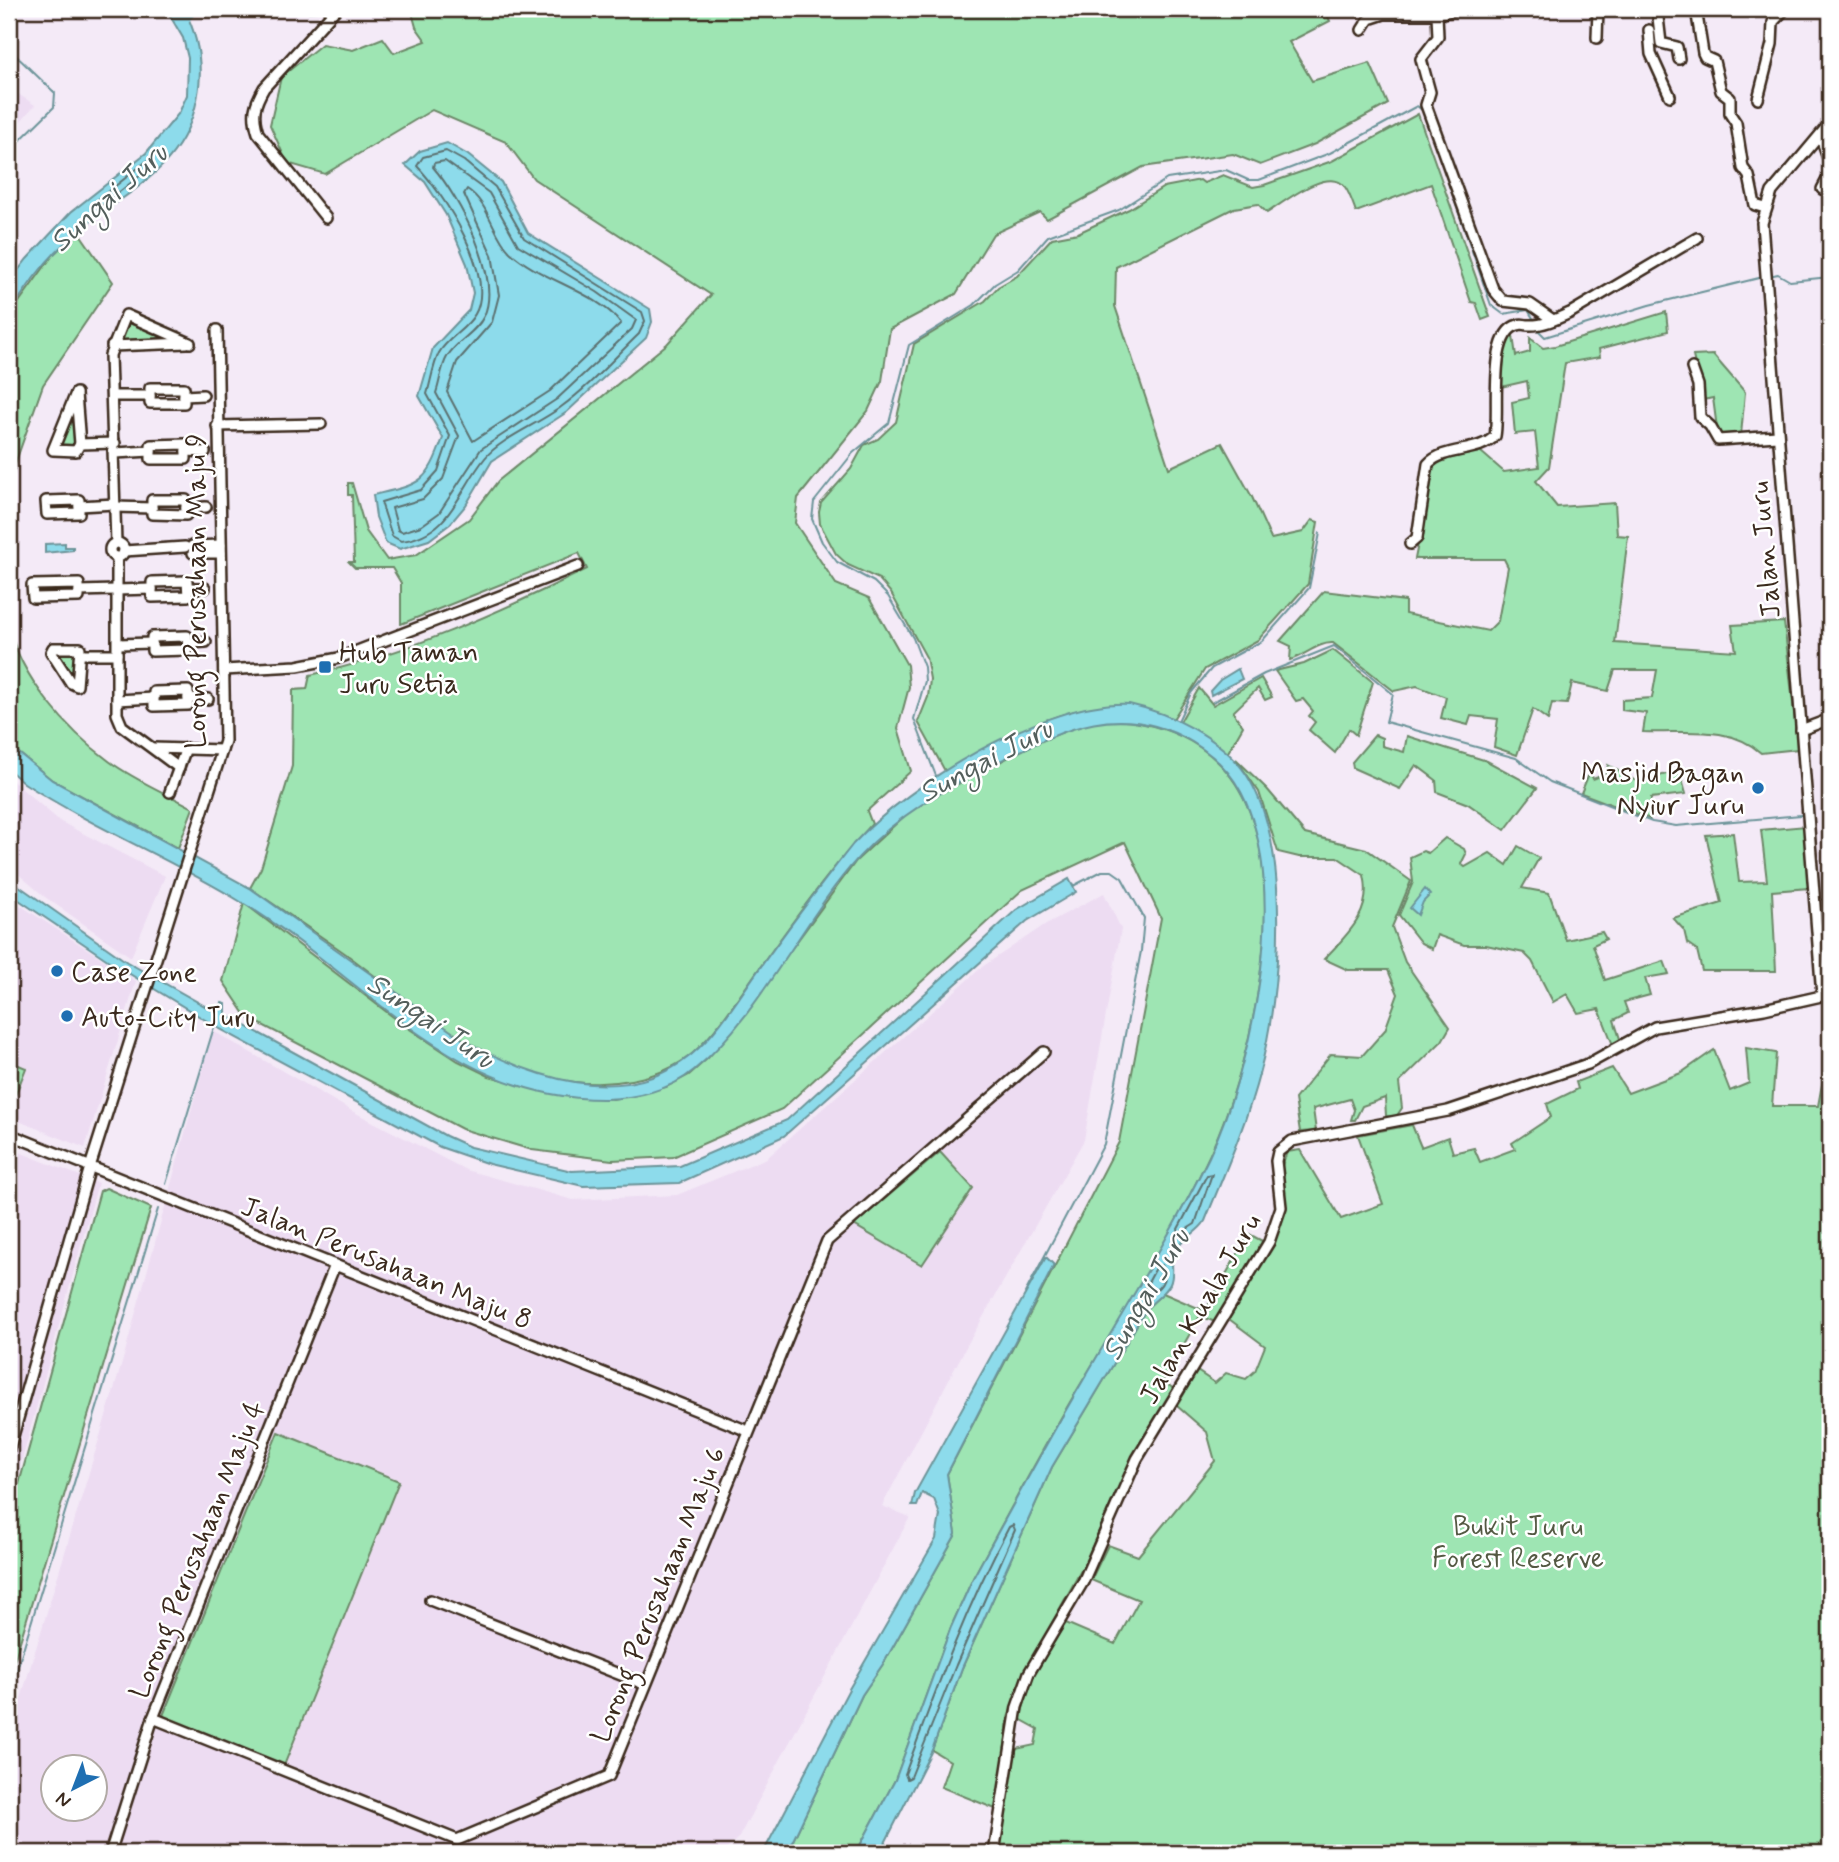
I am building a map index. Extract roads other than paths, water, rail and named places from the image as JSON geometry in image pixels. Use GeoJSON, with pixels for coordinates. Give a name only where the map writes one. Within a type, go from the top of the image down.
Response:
{"type":"FeatureCollection","features":[{"type":"Feature","properties":{"kind":"street"},"geometry":{"type":"LineString","coordinates":[[326,218],[258,133],[253,118],[255,103],[264,89],[336,9]]}},
{"type":"Feature","properties":{"kind":"street"},"geometry":{"type":"LineString","coordinates":[[1362,30],[1370,19],[1384,14],[1437,14],[1461,9]]}},
{"type":"Feature","properties":{"kind":"street"},"geometry":{"type":"LineString","coordinates":[[1597,38],[1598,9]]}},
{"type":"Feature","properties":{"kind":"street"},"geometry":{"type":"LineString","coordinates":[[1657,9],[1648,30],[1651,54],[1670,96]]}},
{"type":"Feature","properties":{"kind":"street"},"geometry":{"type":"LineString","coordinates":[[1696,9],[1705,57],[1714,61],[1721,91],[1730,98],[1730,114],[1736,123],[1743,168],[1749,176],[1755,205],[1765,208],[1772,192],[1821,138],[1830,123]]}},
{"type":"Feature","properties":{"kind":"street"},"geometry":{"type":"LineString","coordinates":[[1758,99],[1772,44],[1773,22],[1785,9]]}},
{"type":"Feature","properties":{"kind":"street"},"geometry":{"type":"LineString","coordinates":[[1437,14],[1438,37],[1421,59],[1430,92],[1426,105],[1493,289],[1503,301],[1530,304],[1553,320]]}},
{"type":"Feature","properties":{"kind":"street"},"geometry":{"type":"LineString","coordinates":[[1648,30],[1661,43],[1677,47],[1679,59]]}},
{"type":"Feature","properties":{"kind":"street"},"geometry":{"type":"LineString","coordinates":[[1821,138],[1830,164]]}},
{"type":"Feature","properties":{"kind":"street"},"geometry":{"type":"LineString","coordinates":[[1822,189],[1830,174]]}},
{"type":"Feature","properties":{"kind":"street","name":"Jalan Juru"},"geometry":{"type":"LineString","coordinates":[[1765,208],[1762,223],[1777,436],[1826,995]]}},
{"type":"Feature","properties":{"kind":"street"},"geometry":{"type":"LineString","coordinates":[[1410,544],[1417,538],[1428,464],[1436,456],[1487,442],[1495,436],[1495,400],[1501,342],[1512,328],[1553,320],[1697,238]]}},
{"type":"Feature","properties":{"kind":"street"},"geometry":{"type":"LineString","coordinates":[[1536,324],[1543,312]]}},
{"type":"Feature","properties":{"kind":"street"},"geometry":{"type":"LineString","coordinates":[[111,346],[190,343],[126,315],[111,346],[116,543],[109,551],[121,554],[221,549]]}},
{"type":"Feature","properties":{"kind":"street","name":"Lorong Perusahaan Maju 9"},"geometry":{"type":"LineString","coordinates":[[9,1450],[90,1167],[225,741],[217,330]]}},
{"type":"Feature","properties":{"kind":"street"},"geometry":{"type":"LineString","coordinates":[[1692,368],[1698,385],[1700,417],[1710,426],[1718,440],[1777,436]]}},
{"type":"Feature","properties":{"kind":"street"},"geometry":{"type":"LineString","coordinates":[[112,396],[150,396],[150,388],[184,388],[184,396],[203,395]]}},
{"type":"Feature","properties":{"kind":"street"},"geometry":{"type":"LineString","coordinates":[[76,393],[80,444],[76,450],[53,450],[76,393]]}},
{"type":"Feature","properties":{"kind":"street"},"geometry":{"type":"LineString","coordinates":[[217,426],[321,424]]}},
{"type":"Feature","properties":{"kind":"street"},"geometry":{"type":"LineString","coordinates":[[80,444],[151,451]]}},
{"type":"Feature","properties":{"kind":"street"},"geometry":{"type":"LineString","coordinates":[[186,444],[186,459],[151,459],[151,451],[151,445],[186,444]]}},
{"type":"Feature","properties":{"kind":"street"},"geometry":{"type":"LineString","coordinates":[[186,451],[205,452]]}},
{"type":"Feature","properties":{"kind":"street"},"geometry":{"type":"LineString","coordinates":[[79,506],[152,508],[152,514],[186,514],[186,508],[206,507]]}},
{"type":"Feature","properties":{"kind":"street"},"geometry":{"type":"LineString","coordinates":[[121,554],[117,591],[117,714],[122,726],[179,768]]}},
{"type":"Feature","properties":{"kind":"street"},"geometry":{"type":"LineString","coordinates":[[224,670],[297,666],[339,658],[578,566]]}},
{"type":"Feature","properties":{"kind":"street"},"geometry":{"type":"LineString","coordinates":[[187,581],[188,588],[188,596],[152,597],[152,582],[187,581]]}},
{"type":"Feature","properties":{"kind":"street"},"geometry":{"type":"LineString","coordinates":[[79,584],[79,591],[79,597],[33,598],[32,585],[79,584]]}},
{"type":"Feature","properties":{"kind":"street"},"geometry":{"type":"LineString","coordinates":[[188,588],[205,588]]}},
{"type":"Feature","properties":{"kind":"street"},"geometry":{"type":"LineString","coordinates":[[79,591],[152,589]]}},
{"type":"Feature","properties":{"kind":"street"},"geometry":{"type":"LineString","coordinates":[[152,636],[187,636],[188,643],[188,650],[152,651],[152,636]]}},
{"type":"Feature","properties":{"kind":"street"},"geometry":{"type":"LineString","coordinates":[[188,643],[206,642]]}},
{"type":"Feature","properties":{"kind":"street"},"geometry":{"type":"LineString","coordinates":[[118,643],[152,643]]}},
{"type":"Feature","properties":{"kind":"street"},"geometry":{"type":"LineString","coordinates":[[80,648],[80,654],[79,684],[77,686],[71,683],[51,649],[80,648]]}},
{"type":"Feature","properties":{"kind":"street"},"geometry":{"type":"LineString","coordinates":[[80,654],[117,654]]}},
{"type":"Feature","properties":{"kind":"street"},"geometry":{"type":"LineString","coordinates":[[188,691],[188,698],[188,705],[154,706],[153,692],[188,691]]}},
{"type":"Feature","properties":{"kind":"street"},"geometry":{"type":"LineString","coordinates":[[117,700],[154,698]]}},
{"type":"Feature","properties":{"kind":"street"},"geometry":{"type":"LineString","coordinates":[[188,698],[208,699]]}},
{"type":"Feature","properties":{"kind":"street"},"geometry":{"type":"LineString","coordinates":[[1801,730],[1830,719]]}},
{"type":"Feature","properties":{"kind":"street"},"geometry":{"type":"LineString","coordinates":[[153,748],[222,750]]}},
{"type":"Feature","properties":{"kind":"street"},"geometry":{"type":"LineString","coordinates":[[170,792],[186,748]]}},
{"type":"Feature","properties":{"kind":"street","name":"Jalan Kuala Juru"},"geometry":{"type":"LineString","coordinates":[[994,1853],[1020,1693],[1083,1582],[1137,1459],[1269,1241],[1281,1207],[1276,1161],[1278,1152],[1292,1142],[1448,1111],[1596,1060],[1655,1027],[1764,1009],[1826,995]]}},
{"type":"Feature","properties":{"kind":"street","name":"Lorong Perusahaan Maju 6"},"geometry":{"type":"LineString","coordinates":[[153,1718],[457,1839],[608,1776],[827,1241],[1044,1052]]}},
{"type":"Feature","properties":{"kind":"street","name":"Jalan Perusahaan Maju 8"},"geometry":{"type":"LineString","coordinates":[[9,1135],[748,1431]]}},
{"type":"Feature","properties":{"kind":"street","name":"Lorong Perusahaan Maju 4"},"geometry":{"type":"LineString","coordinates":[[110,1853],[153,1718],[335,1265]]}},
{"type":"Feature","properties":{"kind":"street"},"geometry":{"type":"LineString","coordinates":[[9,1411],[19,1414]]}},
{"type":"Feature","properties":{"kind":"street"},"geometry":{"type":"LineString","coordinates":[[430,1600],[644,1685]]}},
{"type":"Feature","properties":{"kind":"water","name":"Sungai Juru"},"geometry":{"type":"Polygon","coordinates":[[[166,9],[184,9],[194,33],[199,57],[198,95],[186,132],[160,168],[60,248],[36,275],[9,316],[9,282],[27,259],[71,212],[146,153],[179,113],[187,95],[188,58],[183,38],[166,9]]]}},
{"type":"Feature","properties":{"kind":"water"},"geometry":{"type":"Polygon","coordinates":[[[447,143],[468,155],[501,182],[528,233],[650,309],[652,322],[646,338],[567,412],[492,461],[466,505],[450,524],[429,540],[400,549],[386,543],[376,517],[373,495],[411,485],[426,474],[432,465],[443,438],[419,396],[433,348],[469,310],[473,293],[467,264],[446,215],[425,182],[405,165],[420,151],[447,143]]]}},
{"type":"Feature","properties":{"kind":"water"},"geometry":{"type":"Polygon","coordinates":[[[65,543],[65,547],[73,547],[73,550],[45,553],[45,544],[65,543]]]}},
{"type":"Feature","properties":{"kind":"water"},"geometry":{"type":"Polygon","coordinates":[[[1238,669],[1242,679],[1211,695],[1210,691],[1220,680],[1238,669]]]}},
{"type":"Feature","properties":{"kind":"water","name":"Sungai Juru"},"geometry":{"type":"Polygon","coordinates":[[[1129,704],[1178,721],[1209,738],[1236,761],[1246,774],[1261,804],[1271,839],[1278,920],[1273,1002],[1260,1071],[1242,1128],[1205,1221],[1175,1252],[1172,1279],[1168,1287],[1147,1308],[1052,1467],[962,1668],[932,1750],[880,1853],[856,1853],[895,1780],[951,1627],[973,1578],[1058,1424],[1177,1219],[1225,1119],[1252,1026],[1264,925],[1263,876],[1256,831],[1241,792],[1232,777],[1207,752],[1165,729],[1115,721],[1067,731],[994,764],[906,815],[874,841],[838,882],[739,1023],[694,1070],[675,1083],[653,1092],[606,1099],[551,1094],[501,1079],[454,1057],[411,1028],[285,931],[241,902],[24,783],[9,770],[9,745],[52,780],[250,888],[462,1039],[488,1053],[546,1076],[606,1085],[636,1081],[664,1072],[701,1046],[727,1015],[792,923],[853,844],[908,796],[943,772],[1019,730],[1095,706],[1129,704]]]}},
{"type":"Feature","properties":{"kind":"water"},"geometry":{"type":"Polygon","coordinates":[[[9,879],[127,962],[212,1010],[218,1012],[222,1003],[226,1004],[226,1015],[446,1136],[470,1147],[572,1171],[680,1166],[787,1120],[1016,910],[1069,879],[1076,892],[1027,921],[784,1136],[679,1183],[583,1186],[489,1164],[440,1147],[220,1029],[115,965],[9,893],[9,879]]]}},
{"type":"Feature","properties":{"kind":"water"},"geometry":{"type":"Polygon","coordinates":[[[1425,889],[1430,895],[1423,902],[1418,915],[1410,908],[1425,889]]]}},
{"type":"Feature","properties":{"kind":"water"},"geometry":{"type":"Polygon","coordinates":[[[1046,1257],[1054,1265],[947,1474],[956,1534],[885,1661],[862,1695],[787,1853],[763,1853],[849,1689],[936,1539],[940,1515],[934,1499],[922,1493],[917,1506],[912,1506],[915,1493],[1046,1257]]]}},
{"type":"Feature","properties":{"kind":"waterway"},"geometry":{"type":"LineString","coordinates":[[181,21],[192,9]]}},
{"type":"Feature","properties":{"kind":"waterway"},"geometry":{"type":"LineString","coordinates":[[276,9],[280,13],[319,11]]}},
{"type":"Feature","properties":{"kind":"waterway"},"geometry":{"type":"LineString","coordinates":[[9,49],[55,93],[54,107],[9,151]]}},
{"type":"Feature","properties":{"kind":"waterway"},"geometry":{"type":"LineString","coordinates":[[936,776],[914,719],[925,681],[924,667],[913,638],[888,596],[874,582],[837,562],[822,542],[812,519],[814,502],[853,453],[889,423],[909,345],[974,305],[995,284],[1018,270],[1048,236],[1119,210],[1167,179],[1226,170],[1248,180],[1259,180],[1330,153],[1417,106],[1423,111],[1491,305],[1503,314],[1528,310],[1534,320]]}},
{"type":"Feature","properties":{"kind":"waterway"},"geometry":{"type":"LineString","coordinates":[[1769,276],[1778,274],[1790,281],[1830,277]]}},
{"type":"Feature","properties":{"kind":"waterway"},"geometry":{"type":"LineString","coordinates":[[1537,329],[1545,337],[1649,305],[1763,277]]}},
{"type":"Feature","properties":{"kind":"waterway"},"geometry":{"type":"LineString","coordinates":[[1178,721],[1191,693],[1212,668],[1262,641],[1309,588],[1320,533]]}},
{"type":"Feature","properties":{"kind":"waterway"},"geometry":{"type":"LineString","coordinates":[[1213,702],[1264,674],[1334,646],[1393,694],[1386,722],[1516,758],[1550,782],[1652,822],[1676,826],[1801,815]]}},
{"type":"Feature","properties":{"kind":"waterway"},"geometry":{"type":"LineString","coordinates":[[1025,1293],[1104,1144],[1141,951],[1144,918],[1122,878],[1112,871],[1102,871],[1073,886]]}},
{"type":"Feature","properties":{"kind":"waterway"},"geometry":{"type":"LineString","coordinates":[[166,1184],[215,1024]]}},
{"type":"Feature","properties":{"kind":"waterway"},"geometry":{"type":"LineString","coordinates":[[9,1695],[158,1209]]}},
{"type":"Feature","properties":{"kind":"place","name":"Hub Taman Juru Setia"},"geometry":{"type":"Point","coordinates":[325,667]}},
{"type":"Feature","properties":{"kind":"place","name":"Masjid Bagan Nyiur Juru"},"geometry":{"type":"Point","coordinates":[1758,788]}},
{"type":"Feature","properties":{"kind":"place","name":"Case Zone"},"geometry":{"type":"Point","coordinates":[57,971]}},
{"type":"Feature","properties":{"kind":"place","name":"Auto-City Juru"},"geometry":{"type":"Point","coordinates":[67,1016]}},
{"type":"Feature","properties":{"kind":"park label","name":"Bukit Juru Forest Reserve"},"geometry":{"type":"Point","coordinates":[1518,1541]}}]}
